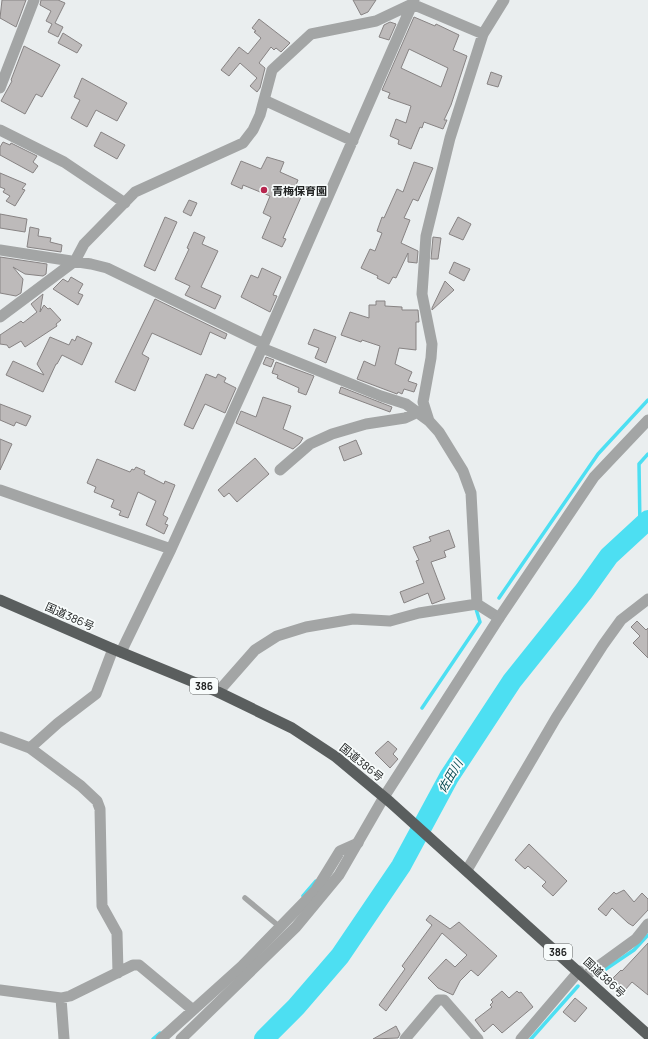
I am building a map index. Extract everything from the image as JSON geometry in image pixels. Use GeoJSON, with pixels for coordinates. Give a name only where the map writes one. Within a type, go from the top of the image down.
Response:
{"type":"FeatureCollection","features":[{"type":"Feature","properties":{"kind":"highway","name":"国道386号"},"geometry":{"type":"LineString","coordinates":[[0,600],[117,651],[218,692],[292,728],[336,756],[467,870],[582,973],[648,1035]]}},
{"type":"Feature","properties":{"kind":"street"},"geometry":{"type":"LineString","coordinates":[[0,88],[34,0]]}},
{"type":"Feature","properties":{"kind":"street"},"geometry":{"type":"LineString","coordinates":[[429,421],[423,402],[432,344],[422,294],[426,236],[450,138],[483,34],[504,0]]}},
{"type":"Feature","properties":{"kind":"street"},"geometry":{"type":"LineString","coordinates":[[413,2],[483,34]]}},
{"type":"Feature","properties":{"kind":"street"},"geometry":{"type":"LineString","coordinates":[[0,317],[75,261],[84,244],[136,192],[243,143],[253,130],[264,100],[272,70],[311,34],[376,21],[413,2]]}},
{"type":"Feature","properties":{"kind":"street"},"geometry":{"type":"LineString","coordinates":[[30,748],[58,723],[96,694],[117,651],[172,549],[263,346],[413,2]]}},
{"type":"Feature","properties":{"kind":"street"},"geometry":{"type":"LineString","coordinates":[[264,100],[353,141]]}},
{"type":"Feature","properties":{"kind":"street"},"geometry":{"type":"LineString","coordinates":[[0,130],[64,162],[125,203]]}},
{"type":"Feature","properties":{"kind":"street"},"geometry":{"type":"LineString","coordinates":[[0,250],[75,261],[107,268],[263,346],[381,396],[406,404],[418,412],[429,421],[448,444],[463,471],[471,493],[477,604]]}},
{"type":"Feature","properties":{"kind":"street"},"geometry":{"type":"LineString","coordinates":[[280,470],[310,444],[332,434],[366,424],[405,418],[418,412]]}},
{"type":"Feature","properties":{"kind":"street"},"geometry":{"type":"LineString","coordinates":[[181,1039],[296,927],[339,875],[499,618],[594,477],[648,420]]}},
{"type":"Feature","properties":{"kind":"street"},"geometry":{"type":"LineString","coordinates":[[0,490],[172,549]]}},
{"type":"Feature","properties":{"kind":"street"},"geometry":{"type":"LineString","coordinates":[[467,870],[556,718],[603,645],[622,620],[648,599]]}},
{"type":"Feature","properties":{"kind":"street"},"geometry":{"type":"LineString","coordinates":[[218,692],[255,650],[278,636],[306,627],[353,619],[390,621],[419,613],[477,604],[499,618]]}},
{"type":"Feature","properties":{"kind":"street"},"geometry":{"type":"LineString","coordinates":[[0,737],[30,748],[81,786],[97,801],[100,809],[102,906],[117,933],[118,973]]}},
{"type":"Feature","properties":{"kind":"street"},"geometry":{"type":"LineString","coordinates":[[162,1039],[190,1007],[242,966],[316,890],[340,851],[358,843]]}},
{"type":"Feature","properties":{"kind":"street"},"geometry":{"type":"LineString","coordinates":[[521,1039],[582,973],[636,939],[648,924]]}},
{"type":"Feature","properties":{"kind":"street"},"geometry":{"type":"LineString","coordinates":[[0,990],[61,998],[70,996],[134,965],[139,965],[190,1007]]}},
{"type":"Feature","properties":{"kind":"street"},"geometry":{"type":"LineString","coordinates":[[61,998],[64,1039]]}},
{"type":"Feature","properties":{"kind":"street"},"geometry":{"type":"LineString","coordinates":[[405,1039],[438,1000],[444,1000],[478,1039]]}},
{"type":"Feature","properties":{"kind":"lane"},"geometry":{"type":"LineString","coordinates":[[245,898],[280,926]]}},
{"type":"Feature","properties":{"kind":"building"},"geometry":{"type":"Polygon","coordinates":[[[2,0],[26,0],[16,27],[0,18],[2,0]]]}},
{"type":"Feature","properties":{"kind":"building"},"geometry":{"type":"Polygon","coordinates":[[[41,0],[58,0],[65,3],[55,23],[63,27],[58,37],[48,32],[52,24],[46,21],[51,11],[40,5],[41,0]]]}},
{"type":"Feature","properties":{"kind":"building"},"geometry":{"type":"Polygon","coordinates":[[[353,0],[376,0],[368,12],[361,15],[353,0]]]}},
{"type":"Feature","properties":{"kind":"building"},"geometry":{"type":"Polygon","coordinates":[[[414,17],[435,26],[436,24],[459,35],[453,50],[467,56],[451,105],[444,120],[447,120],[443,129],[424,122],[422,128],[420,127],[411,149],[398,144],[399,140],[390,136],[396,119],[406,123],[411,106],[388,98],[390,93],[382,90],[414,17]],[[409,49],[401,68],[441,87],[448,68],[409,49]]]}},
{"type":"Feature","properties":{"kind":"building"},"geometry":{"type":"Polygon","coordinates":[[[259,19],[290,43],[281,52],[276,48],[274,50],[271,47],[259,63],[265,68],[260,88],[257,92],[250,86],[257,78],[240,63],[229,76],[221,70],[239,47],[248,54],[261,38],[252,28],[259,19]]]}},
{"type":"Feature","properties":{"kind":"building"},"geometry":{"type":"Polygon","coordinates":[[[390,22],[396,24],[389,40],[379,37],[384,25],[390,22]]]}},
{"type":"Feature","properties":{"kind":"building"},"geometry":{"type":"Polygon","coordinates":[[[63,33],[82,45],[77,53],[58,43],[63,33]]]}},
{"type":"Feature","properties":{"kind":"building"},"geometry":{"type":"Polygon","coordinates":[[[24,46],[60,65],[42,97],[36,94],[25,114],[1,101],[12,81],[11,80],[24,46]]]}},
{"type":"Feature","properties":{"kind":"building"},"geometry":{"type":"Polygon","coordinates":[[[491,72],[502,76],[498,87],[487,84],[491,72]]]}},
{"type":"Feature","properties":{"kind":"building"},"geometry":{"type":"Polygon","coordinates":[[[82,78],[127,103],[117,121],[96,110],[87,127],[71,118],[80,100],[74,97],[82,78]]]}},
{"type":"Feature","properties":{"kind":"building"},"geometry":{"type":"Polygon","coordinates":[[[101,132],[125,145],[117,159],[94,146],[101,132]]]}},
{"type":"Feature","properties":{"kind":"building"},"geometry":{"type":"Polygon","coordinates":[[[3,142],[10,145],[11,143],[37,156],[33,162],[38,166],[33,173],[0,155],[0,147],[3,142]]]}},
{"type":"Feature","properties":{"kind":"building"},"geometry":{"type":"Polygon","coordinates":[[[267,157],[284,162],[280,172],[298,180],[296,185],[305,188],[283,238],[286,239],[282,247],[262,238],[271,217],[263,213],[270,196],[243,185],[242,189],[231,184],[241,161],[261,169],[267,157]]]}},
{"type":"Feature","properties":{"kind":"building"},"geometry":{"type":"Polygon","coordinates":[[[414,162],[433,168],[418,201],[413,199],[404,218],[410,220],[401,243],[418,251],[417,263],[408,262],[408,253],[396,278],[393,277],[389,284],[377,278],[378,276],[361,268],[370,249],[375,251],[382,233],[377,231],[382,217],[384,218],[397,189],[403,192],[414,162]]]}},
{"type":"Feature","properties":{"kind":"building"},"geometry":{"type":"Polygon","coordinates":[[[0,173],[26,184],[22,189],[25,190],[15,206],[6,201],[10,196],[3,192],[5,189],[0,187],[0,173]]]}},
{"type":"Feature","properties":{"kind":"building"},"geometry":{"type":"Polygon","coordinates":[[[189,200],[197,203],[191,216],[183,212],[189,200]]]}},
{"type":"Feature","properties":{"kind":"building"},"geometry":{"type":"Polygon","coordinates":[[[0,214],[27,219],[25,232],[0,228],[0,214]]]}},
{"type":"Feature","properties":{"kind":"building"},"geometry":{"type":"Polygon","coordinates":[[[165,217],[177,222],[155,271],[144,266],[165,217]]]}},
{"type":"Feature","properties":{"kind":"building"},"geometry":{"type":"Polygon","coordinates":[[[458,217],[471,224],[463,240],[449,234],[458,217]]]}},
{"type":"Feature","properties":{"kind":"building"},"geometry":{"type":"Polygon","coordinates":[[[30,227],[39,229],[38,236],[51,238],[50,242],[62,245],[61,252],[27,247],[30,227]]]}},
{"type":"Feature","properties":{"kind":"building"},"geometry":{"type":"Polygon","coordinates":[[[194,232],[205,237],[202,244],[218,251],[201,287],[221,296],[215,309],[185,295],[190,286],[175,279],[189,249],[187,248],[194,232]]]}},
{"type":"Feature","properties":{"kind":"building"},"geometry":{"type":"Polygon","coordinates":[[[433,237],[441,238],[438,259],[431,259],[433,237]]]}},
{"type":"Feature","properties":{"kind":"building"},"geometry":{"type":"Polygon","coordinates":[[[0,257],[47,264],[46,274],[43,276],[25,274],[13,267],[23,279],[21,293],[16,296],[0,293],[0,257]]]}},
{"type":"Feature","properties":{"kind":"building"},"geometry":{"type":"Polygon","coordinates":[[[454,262],[470,269],[464,281],[449,273],[454,262]]]}},
{"type":"Feature","properties":{"kind":"building"},"geometry":{"type":"Polygon","coordinates":[[[262,268],[281,277],[273,295],[277,296],[270,312],[241,297],[251,275],[258,278],[262,268]]]}},
{"type":"Feature","properties":{"kind":"building"},"geometry":{"type":"Polygon","coordinates":[[[71,277],[83,284],[78,293],[83,295],[78,305],[53,289],[63,279],[68,282],[71,277]]]}},
{"type":"Feature","properties":{"kind":"building"},"geometry":{"type":"Polygon","coordinates":[[[445,281],[454,290],[432,310],[432,308],[445,281]]]}},
{"type":"Feature","properties":{"kind":"building"},"geometry":{"type":"Polygon","coordinates":[[[43,294],[40,312],[44,305],[48,309],[50,308],[61,320],[56,324],[57,326],[25,347],[21,341],[9,348],[7,345],[0,344],[0,335],[21,321],[23,323],[37,312],[31,304],[43,294]]]}},
{"type":"Feature","properties":{"kind":"building"},"geometry":{"type":"Polygon","coordinates":[[[155,299],[227,334],[225,339],[210,332],[201,355],[152,333],[142,354],[149,358],[135,391],[115,382],[155,299]]]}},
{"type":"Feature","properties":{"kind":"building"},"geometry":{"type":"Polygon","coordinates":[[[376,301],[385,301],[385,306],[402,307],[402,310],[418,310],[419,322],[416,322],[416,350],[399,348],[395,364],[412,372],[408,381],[417,384],[414,392],[404,389],[402,394],[398,392],[397,394],[357,379],[364,361],[375,366],[380,346],[362,340],[361,342],[341,335],[350,312],[369,318],[369,305],[376,305],[376,301]]]}},
{"type":"Feature","properties":{"kind":"building"},"geometry":{"type":"Polygon","coordinates":[[[314,329],[336,337],[326,363],[315,358],[319,348],[308,344],[314,329]]]}},
{"type":"Feature","properties":{"kind":"building"},"geometry":{"type":"Polygon","coordinates":[[[77,336],[92,343],[82,365],[62,355],[56,364],[43,392],[6,375],[13,361],[44,375],[37,364],[50,337],[69,345],[72,339],[75,341],[77,336]]]}},
{"type":"Feature","properties":{"kind":"building"},"geometry":{"type":"Polygon","coordinates":[[[266,357],[274,360],[271,367],[263,364],[266,357]]]}},
{"type":"Feature","properties":{"kind":"building"},"geometry":{"type":"Polygon","coordinates":[[[276,362],[314,376],[306,395],[298,392],[299,388],[277,378],[278,375],[272,373],[276,362]]]}},
{"type":"Feature","properties":{"kind":"building"},"geometry":{"type":"Polygon","coordinates":[[[206,374],[216,378],[218,374],[226,378],[224,382],[236,388],[225,413],[205,404],[193,429],[184,425],[206,374]]]}},
{"type":"Feature","properties":{"kind":"building"},"geometry":{"type":"Polygon","coordinates":[[[341,387],[392,407],[390,412],[339,393],[341,387]]]}},
{"type":"Feature","properties":{"kind":"building"},"geometry":{"type":"Polygon","coordinates":[[[263,397],[291,406],[283,429],[303,438],[293,449],[236,423],[241,411],[256,417],[263,397]]]}},
{"type":"Feature","properties":{"kind":"building"},"geometry":{"type":"Polygon","coordinates":[[[0,404],[31,416],[26,426],[16,422],[14,426],[0,420],[0,404]]]}},
{"type":"Feature","properties":{"kind":"building"},"geometry":{"type":"Polygon","coordinates":[[[0,439],[12,444],[0,470],[0,439]]]}},
{"type":"Feature","properties":{"kind":"building"},"geometry":{"type":"Polygon","coordinates":[[[356,440],[362,454],[344,461],[339,447],[356,440]]]}},
{"type":"Feature","properties":{"kind":"building"},"geometry":{"type":"Polygon","coordinates":[[[255,458],[269,474],[237,502],[229,493],[224,497],[218,490],[255,458]]]}},
{"type":"Feature","properties":{"kind":"building"},"geometry":{"type":"Polygon","coordinates":[[[97,459],[130,472],[136,467],[145,471],[144,474],[164,484],[165,481],[175,485],[163,515],[168,518],[165,524],[168,525],[164,534],[146,525],[156,501],[138,492],[128,518],[119,515],[121,511],[111,507],[114,500],[94,492],[96,487],[87,483],[97,459]]]}},
{"type":"Feature","properties":{"kind":"building"},"geometry":{"type":"Polygon","coordinates":[[[449,530],[455,547],[444,551],[446,557],[431,562],[445,599],[432,604],[428,593],[404,603],[400,592],[424,583],[416,561],[419,560],[413,547],[431,541],[429,537],[449,530]]]}},
{"type":"Feature","properties":{"kind":"building"},"geometry":{"type":"Polygon","coordinates":[[[637,621],[646,630],[648,628],[648,658],[633,643],[640,636],[631,627],[637,621]]]}},
{"type":"Feature","properties":{"kind":"building"},"geometry":{"type":"Polygon","coordinates":[[[388,741],[397,749],[393,754],[398,759],[390,768],[375,753],[388,741]]]}},
{"type":"Feature","properties":{"kind":"building"},"geometry":{"type":"Polygon","coordinates":[[[529,844],[567,881],[553,896],[542,886],[546,882],[528,866],[525,869],[515,860],[529,844]]]}},
{"type":"Feature","properties":{"kind":"building"},"geometry":{"type":"Polygon","coordinates":[[[624,890],[634,902],[642,893],[648,899],[648,910],[633,926],[612,908],[606,916],[598,909],[614,892],[616,894],[624,890]]]}},
{"type":"Feature","properties":{"kind":"building"},"geometry":{"type":"Polygon","coordinates":[[[430,915],[450,929],[459,922],[497,956],[478,976],[471,970],[460,981],[453,995],[438,988],[428,978],[446,959],[455,967],[467,955],[442,933],[386,1011],[379,1005],[405,969],[402,966],[432,925],[426,920],[430,915]]]}},
{"type":"Feature","properties":{"kind":"building"},"geometry":{"type":"Polygon","coordinates":[[[648,943],[648,995],[632,982],[625,990],[613,978],[621,970],[622,971],[648,943]]]}},
{"type":"Feature","properties":{"kind":"building"},"geometry":{"type":"Polygon","coordinates":[[[502,991],[509,998],[517,991],[519,993],[521,992],[533,1007],[502,1033],[493,1024],[484,1032],[475,1020],[492,1007],[490,1005],[493,1002],[491,1000],[502,991]]]}},
{"type":"Feature","properties":{"kind":"building"},"geometry":{"type":"Polygon","coordinates":[[[575,998],[587,1008],[575,1022],[563,1012],[575,998]]]}},
{"type":"Feature","properties":{"kind":"building"},"geometry":{"type":"Polygon","coordinates":[[[396,1026],[400,1034],[398,1038],[373,1039],[396,1026]]]}},
{"type":"Feature","properties":{"kind":"waterway"},"geometry":{"type":"LineString","coordinates":[[499,598],[598,454],[648,400]]}},
{"type":"Feature","properties":{"kind":"waterway"},"geometry":{"type":"LineString","coordinates":[[640,528],[639,464],[648,454]]}},
{"type":"Feature","properties":{"kind":"waterway","name":"佐田川"},"geometry":{"type":"LineString","coordinates":[[264,1039],[296,1007],[340,956],[401,866],[449,777],[512,681],[584,591],[609,556],[648,520]]}},
{"type":"Feature","properties":{"kind":"waterway"},"geometry":{"type":"LineString","coordinates":[[422,708],[480,622],[476,609]]}},
{"type":"Feature","properties":{"kind":"waterway"},"geometry":{"type":"LineString","coordinates":[[303,896],[316,881]]}},
{"type":"Feature","properties":{"kind":"waterway"},"geometry":{"type":"LineString","coordinates":[[600,973],[634,950],[648,935]]}},
{"type":"Feature","properties":{"kind":"waterway"},"geometry":{"type":"LineString","coordinates":[[531,1039],[578,986]]}},
{"type":"Feature","properties":{"kind":"waterway"},"geometry":{"type":"LineString","coordinates":[[153,1039],[160,1033]]}},
{"type":"Feature","properties":{"kind":"place","name":"青梅保育園"},"geometry":{"type":"Point","coordinates":[264,190]}}]}
